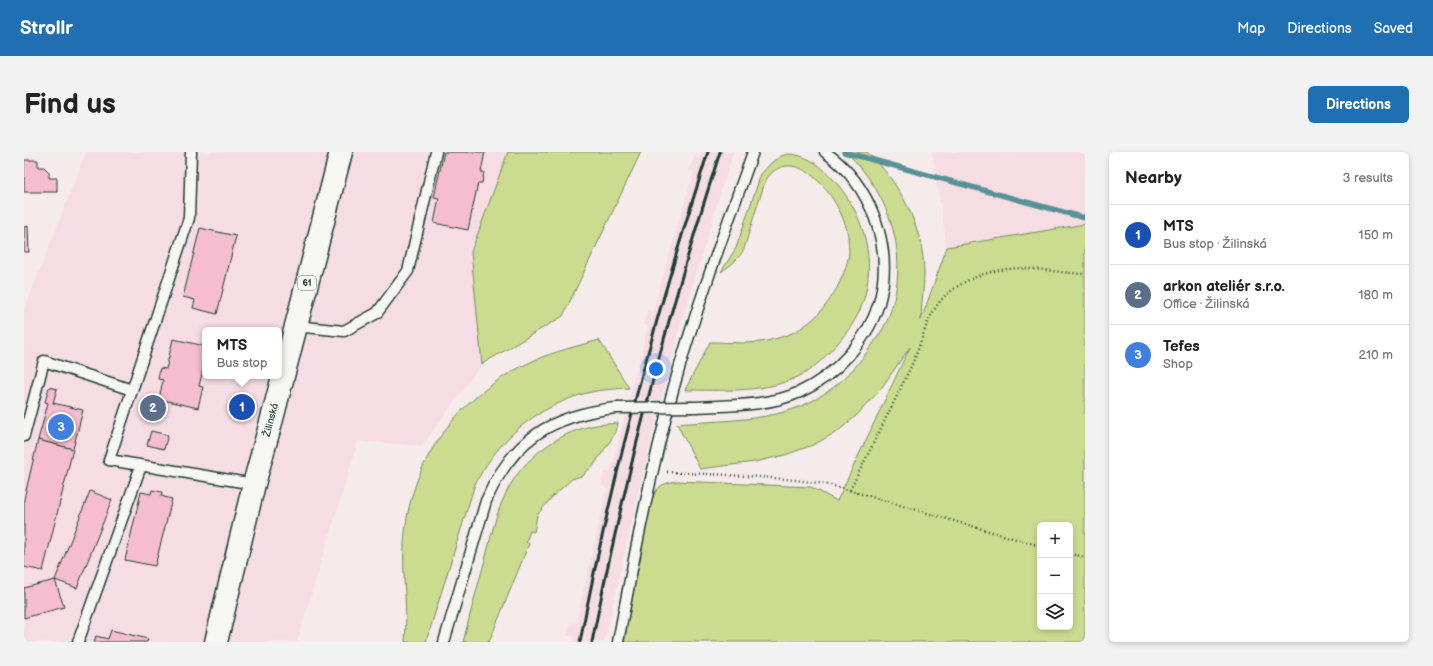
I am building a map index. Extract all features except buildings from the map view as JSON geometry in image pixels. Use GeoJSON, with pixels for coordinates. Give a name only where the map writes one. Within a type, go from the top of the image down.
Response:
{"type":"FeatureCollection","features":[{"type":"Feature","properties":{"kind":"main road","name":"Žilinská"},"geometry":{"type":"LineString","coordinates":[[282,379],[341,152]]}},
{"type":"Feature","properties":{"kind":"main road","name":"Žilinská"},"geometry":{"type":"LineString","coordinates":[[216,642],[254,484],[282,379]]}},
{"type":"Feature","properties":{"kind":"lane"},"geometry":{"type":"LineString","coordinates":[[191,152],[189,218],[109,460],[254,484]]}},
{"type":"Feature","properties":{"kind":"lane"},"geometry":{"type":"LineString","coordinates":[[295,326],[344,331],[377,313],[408,271],[436,152]]}},
{"type":"Feature","properties":{"kind":"lane"},"geometry":{"type":"LineString","coordinates":[[618,642],[636,543],[667,412],[683,357],[753,152]]}},
{"type":"Feature","properties":{"kind":"lane"},"geometry":{"type":"LineString","coordinates":[[444,642],[486,501],[494,481],[505,464],[517,450],[532,438],[548,427],[570,417],[593,410],[760,403],[782,398],[800,392],[817,383],[831,372],[862,338],[879,304],[882,284],[882,239],[876,219],[867,199],[843,167],[825,152]]}},
{"type":"Feature","properties":{"kind":"lane"},"geometry":{"type":"LineString","coordinates":[[24,436],[44,361],[132,390]]}},
{"type":"Feature","properties":{"kind":"lane"},"geometry":{"type":"LineString","coordinates":[[78,642],[141,466]]}},
{"type":"Feature","properties":{"kind":"path"},"geometry":{"type":"LineString","coordinates":[[850,490],[913,362],[935,309],[944,297],[957,287],[976,277],[995,271],[1014,268],[1085,274]]}},
{"type":"Feature","properties":{"kind":"path"},"geometry":{"type":"LineString","coordinates":[[653,471],[736,475],[812,482],[850,490],[1037,545]]}},
{"type":"Feature","properties":{"kind":"path"},"geometry":{"type":"LineString","coordinates":[[1073,555],[1085,557]]}},
{"type":"Feature","properties":{"kind":"shaded area"},"geometry":{"type":"Polygon","coordinates":[[[86,152],[508,152],[471,252],[482,364],[422,446],[358,441],[297,642],[24,642],[24,311],[86,152]]]}},
{"type":"Feature","properties":{"kind":"shaded area"},"geometry":{"type":"Polygon","coordinates":[[[701,152],[733,152],[680,327],[639,489],[605,642],[573,642],[574,637],[567,635],[570,622],[576,623],[607,488],[601,486],[604,472],[610,473],[648,326],[643,325],[647,310],[652,312],[694,171],[689,169],[694,156],[699,157],[701,152]]]}},
{"type":"Feature","properties":{"kind":"shaded area"},"geometry":{"type":"Polygon","coordinates":[[[932,152],[1085,152],[1085,224],[947,247],[932,152]]]}},
{"type":"Feature","properties":{"kind":"green space"},"geometry":{"type":"Polygon","coordinates":[[[508,152],[641,152],[563,316],[482,364],[471,252],[508,152]]]}},
{"type":"Feature","properties":{"kind":"green space"},"geometry":{"type":"Polygon","coordinates":[[[846,152],[867,152],[890,177],[908,207],[915,223],[923,257],[924,280],[921,320],[947,247],[1085,224],[1085,642],[624,642],[649,510],[655,493],[661,486],[678,481],[811,487],[837,501],[910,347],[880,390],[857,415],[837,432],[813,445],[785,455],[755,462],[700,469],[677,424],[761,417],[793,409],[826,393],[855,368],[878,337],[887,321],[894,298],[898,275],[897,252],[893,230],[886,209],[875,188],[862,169],[846,152]]]}},
{"type":"Feature","properties":{"kind":"green space"},"geometry":{"type":"Polygon","coordinates":[[[788,154],[803,157],[822,168],[838,185],[855,211],[866,240],[868,256],[867,287],[861,308],[852,325],[836,345],[816,365],[793,379],[767,387],[754,389],[685,390],[710,342],[764,342],[793,333],[812,320],[820,312],[834,294],[844,272],[849,252],[846,226],[841,213],[824,187],[813,176],[801,169],[789,166],[777,169],[767,178],[744,249],[734,262],[721,272],[736,248],[761,174],[772,162],[781,156],[788,154]]]}},
{"type":"Feature","properties":{"kind":"green space"},"geometry":{"type":"Polygon","coordinates":[[[599,340],[629,388],[592,392],[557,404],[543,411],[520,427],[500,447],[491,458],[475,484],[426,642],[405,642],[406,618],[404,545],[408,514],[415,485],[427,458],[442,433],[461,411],[483,391],[508,374],[543,357],[599,340]]]}},
{"type":"Feature","properties":{"kind":"green space"},"geometry":{"type":"Polygon","coordinates":[[[618,423],[616,432],[592,468],[586,471],[584,475],[572,479],[553,496],[537,515],[534,532],[530,531],[526,542],[529,544],[489,642],[463,642],[497,516],[503,499],[514,479],[531,458],[565,435],[591,426],[618,423]]]}},
{"type":"Feature","properties":{"kind":"waterway"},"geometry":{"type":"LineString","coordinates":[[844,152],[1085,218]]}},
{"type":"Feature","properties":{"kind":"railway"},"geometry":{"type":"LineString","coordinates":[[580,642],[606,518],[636,395],[708,152]]}},
{"type":"Feature","properties":{"kind":"railway"},"geometry":{"type":"LineString","coordinates":[[592,642],[633,456],[665,334],[720,152]]}},
{"type":"Feature","properties":{"kind":"place","name":"MTS"},"geometry":{"type":"Point","coordinates":[242,407]}},
{"type":"Feature","properties":{"kind":"place","name":"arkon ateliér s.r.o."},"geometry":{"type":"Point","coordinates":[153,408]}},
{"type":"Feature","properties":{"kind":"place","name":"Tefes"},"geometry":{"type":"Point","coordinates":[61,427]}}]}
